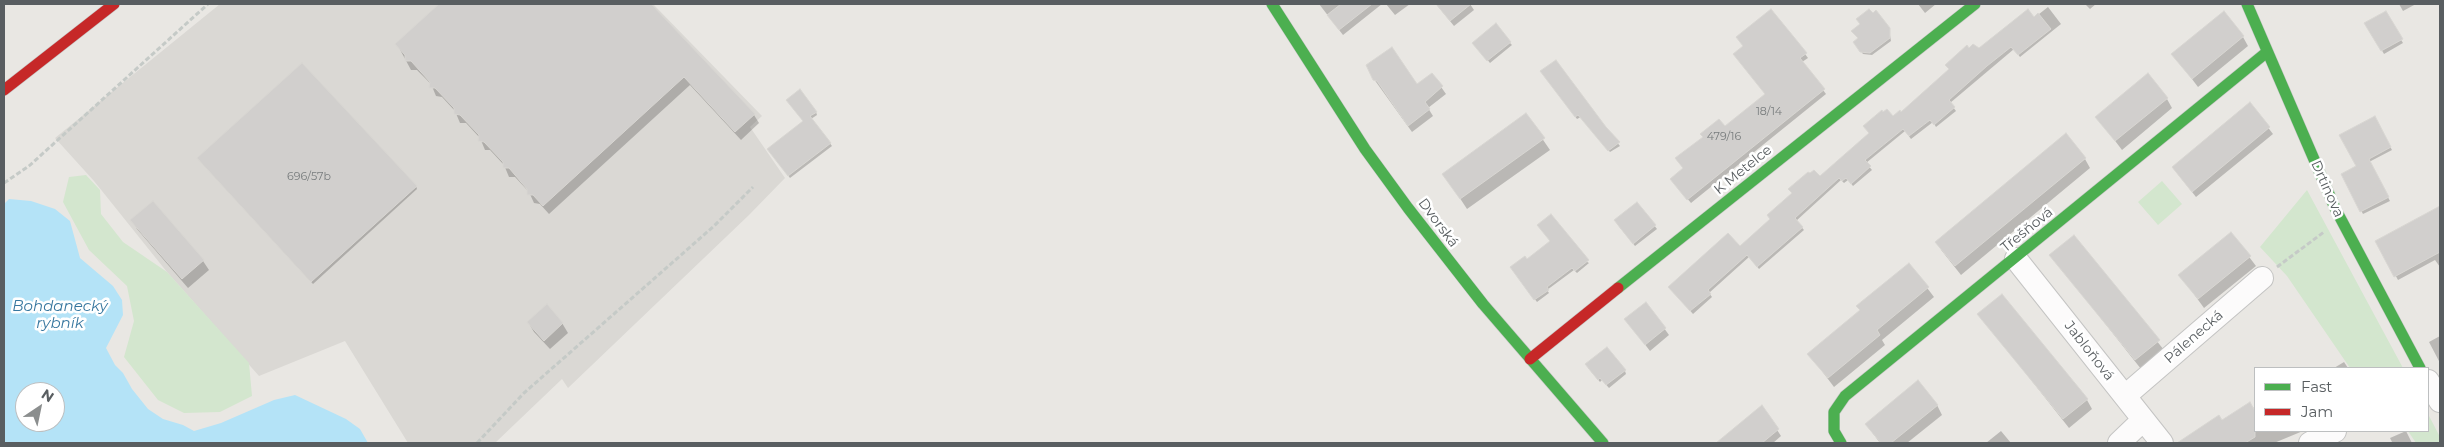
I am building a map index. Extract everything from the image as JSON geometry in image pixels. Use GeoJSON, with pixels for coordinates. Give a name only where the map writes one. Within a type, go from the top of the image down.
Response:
{"type":"FeatureCollection","features":[{"type":"Feature","properties":{"kind":"street"},"geometry":{"type":"LineString","coordinates":[[4,90],[114,4]]}},
{"type":"Feature","properties":{"kind":"street","name":"Dvorská"},"geometry":{"type":"LineString","coordinates":[[1272,4],[1386,178],[1453,266],[1603,443]]}},
{"type":"Feature","properties":{"kind":"street","name":"K Metelce"},"geometry":{"type":"LineString","coordinates":[[1530,359],[1975,4]]}},
{"type":"Feature","properties":{"kind":"street","name":"Drtinova"},"geometry":{"type":"LineString","coordinates":[[2246,4],[2339,217],[2419,367]]}},
{"type":"Feature","properties":{"kind":"street","name":"Třešňová"},"geometry":{"type":"LineString","coordinates":[[1841,443],[1836,436],[1833,422],[1834,412],[1839,402],[2267,52]]}},
{"type":"Feature","properties":{"kind":"street","name":"Jabloňová"},"geometry":{"type":"LineString","coordinates":[[2016,259],[2162,443]]}},
{"type":"Feature","properties":{"kind":"street","name":"Pálenecká"},"geometry":{"type":"LineString","coordinates":[[2125,396],[2262,278]]}},
{"type":"Feature","properties":{"kind":"street"},"geometry":{"type":"LineString","coordinates":[[2429,383],[2440,401]]}},
{"type":"Feature","properties":{"kind":"street"},"geometry":{"type":"LineString","coordinates":[[2119,443],[2144,420]]}},
{"type":"Feature","properties":{"kind":"street"},"geometry":{"type":"LineString","coordinates":[[2310,443],[2333,432]]}},
{"type":"Feature","properties":{"kind":"path"},"geometry":{"type":"LineString","coordinates":[[4,183],[29,166],[208,4]]}},
{"type":"Feature","properties":{"kind":"path"},"geometry":{"type":"LineString","coordinates":[[477,443],[524,393],[714,226],[753,187]]}},
{"type":"Feature","properties":{"kind":"path"},"geometry":{"type":"LineString","coordinates":[[2262,278],[2306,246],[2339,217]]}},
{"type":"Feature","properties":{"kind":"shaded area"},"geometry":{"type":"Polygon","coordinates":[[[220,4],[653,4],[762,116],[750,127],[785,178],[749,215],[568,388],[562,379],[495,443],[408,443],[345,341],[259,376],[167,272],[94,181],[55,138],[220,4]]]}},
{"type":"Feature","properties":{"kind":"green space"},"geometry":{"type":"Polygon","coordinates":[[[86,175],[100,190],[101,214],[123,242],[167,272],[249,363],[252,396],[220,412],[184,413],[158,400],[124,357],[134,321],[127,286],[89,250],[63,202],[69,177],[86,175]]]}},
{"type":"Feature","properties":{"kind":"green space"},"geometry":{"type":"Polygon","coordinates":[[[2162,181],[2182,204],[2158,225],[2138,202],[2162,181]]]}},
{"type":"Feature","properties":{"kind":"green space"},"geometry":{"type":"Polygon","coordinates":[[[2307,190],[2402,367],[2349,367],[2287,276],[2260,247],[2307,190]]]}},
{"type":"Feature","properties":{"kind":"green space"},"geometry":{"type":"Polygon","coordinates":[[[2429,416],[2440,437],[2440,443],[2416,443],[2409,432],[2429,432],[2429,416]]]}},
{"type":"Feature","properties":{"kind":"water","name":"Bohdanecký rybník"},"geometry":{"type":"Polygon","coordinates":[[[9,199],[31,201],[55,209],[70,221],[80,258],[113,286],[122,300],[123,315],[106,348],[115,365],[123,373],[132,389],[148,409],[163,419],[183,425],[194,431],[221,423],[274,400],[295,395],[346,419],[360,429],[368,443],[4,443],[4,204],[9,199]]]}},
{"type":"Feature","properties":{"kind":"building"},"geometry":{"type":"Polygon","coordinates":[[[439,4],[651,4],[755,114],[735,132],[684,77],[543,206],[533,195],[527,195],[527,189],[509,168],[503,168],[503,162],[484,142],[478,141],[479,135],[460,115],[454,114],[454,108],[435,88],[429,88],[430,82],[411,61],[405,61],[405,55],[395,44],[439,4]]]}},
{"type":"Feature","properties":{"kind":"building"},"geometry":{"type":"Polygon","coordinates":[[[1341,4],[1372,4],[1339,30],[1327,15],[1341,4]]]}},
{"type":"Feature","properties":{"kind":"building"},"geometry":{"type":"Polygon","coordinates":[[[1436,4],[1471,4],[1450,21],[1436,4]]]}},
{"type":"Feature","properties":{"kind":"building"},"geometry":{"type":"Polygon","coordinates":[[[1771,9],[1807,53],[1800,58],[1825,89],[1687,200],[1670,179],[1683,168],[1675,158],[1703,137],[1700,134],[1719,119],[1725,126],[1765,94],[1733,54],[1743,46],[1736,37],[1771,9]]]}},
{"type":"Feature","properties":{"kind":"building"},"geometry":{"type":"Polygon","coordinates":[[[1869,9],[1873,13],[1876,10],[1890,28],[1890,38],[1870,53],[1860,52],[1853,42],[1858,38],[1851,31],[1860,24],[1856,19],[1869,9]]]}},
{"type":"Feature","properties":{"kind":"building"},"geometry":{"type":"Polygon","coordinates":[[[2028,9],[2034,17],[2038,13],[2051,29],[2018,55],[2011,47],[1987,66],[1949,100],[1955,107],[1934,125],[1930,120],[1909,136],[1903,129],[1865,160],[1871,166],[1851,184],[1846,178],[1842,181],[1839,178],[1795,218],[1803,227],[1757,267],[1747,255],[1708,290],[1711,294],[1690,311],[1668,287],[1728,233],[1740,246],[1770,219],[1767,215],[1792,193],[1788,189],[1808,172],[1810,173],[1814,170],[1820,176],[1869,133],[1863,126],[1882,110],[1883,112],[1887,109],[1893,116],[1900,110],[1901,112],[1949,69],[1945,65],[1967,45],[1969,48],[1973,44],[1979,48],[2028,9]]]}},
{"type":"Feature","properties":{"kind":"building"},"geometry":{"type":"Polygon","coordinates":[[[2224,11],[2244,36],[2192,79],[2171,54],[2224,11]]]}},
{"type":"Feature","properties":{"kind":"building"},"geometry":{"type":"Polygon","coordinates":[[[2386,11],[2403,39],[2381,51],[2364,23],[2386,11]]]}},
{"type":"Feature","properties":{"kind":"building"},"geometry":{"type":"Polygon","coordinates":[[[1496,23],[1511,42],[1487,61],[1472,43],[1496,23]]]}},
{"type":"Feature","properties":{"kind":"building"},"geometry":{"type":"Polygon","coordinates":[[[1392,47],[1417,84],[1432,73],[1443,86],[1425,102],[1430,109],[1408,126],[1377,81],[1373,80],[1366,65],[1392,47]]]}},
{"type":"Feature","properties":{"kind":"building"},"geometry":{"type":"Polygon","coordinates":[[[1556,60],[1606,127],[1620,142],[1608,151],[1578,115],[1575,117],[1540,71],[1556,60]]]}},
{"type":"Feature","properties":{"kind":"building"},"geometry":{"type":"Polygon","coordinates":[[[302,63],[417,186],[311,282],[197,158],[302,63]]]}},
{"type":"Feature","properties":{"kind":"building"},"geometry":{"type":"Polygon","coordinates":[[[2148,73],[2168,98],[2115,141],[2095,117],[2148,73]]]}},
{"type":"Feature","properties":{"kind":"building"},"geometry":{"type":"Polygon","coordinates":[[[800,89],[817,112],[810,116],[831,143],[788,176],[767,149],[803,121],[786,100],[800,89]]]}},
{"type":"Feature","properties":{"kind":"building"},"geometry":{"type":"Polygon","coordinates":[[[2250,102],[2270,127],[2192,192],[2172,167],[2250,102]]]}},
{"type":"Feature","properties":{"kind":"building"},"geometry":{"type":"Polygon","coordinates":[[[1526,113],[1545,138],[1460,199],[1442,174],[1526,113]]]}},
{"type":"Feature","properties":{"kind":"building"},"geometry":{"type":"Polygon","coordinates":[[[2375,116],[2391,147],[2369,159],[2389,197],[2360,212],[2341,174],[2356,166],[2339,135],[2375,116]]]}},
{"type":"Feature","properties":{"kind":"building"},"geometry":{"type":"Polygon","coordinates":[[[2066,133],[2086,158],[1955,266],[1935,242],[2066,133]]]}},
{"type":"Feature","properties":{"kind":"building"},"geometry":{"type":"Polygon","coordinates":[[[153,201],[204,260],[182,279],[130,220],[153,201]]]}},
{"type":"Feature","properties":{"kind":"building"},"geometry":{"type":"Polygon","coordinates":[[[1637,202],[1656,225],[1633,244],[1614,220],[1637,202]]]}},
{"type":"Feature","properties":{"kind":"building"},"geometry":{"type":"Polygon","coordinates":[[[2440,206],[2440,252],[2394,277],[2375,241],[2440,206]]]}},
{"type":"Feature","properties":{"kind":"building"},"geometry":{"type":"Polygon","coordinates":[[[1551,214],[1589,260],[1575,271],[1572,268],[1547,287],[1549,290],[1534,300],[1510,267],[1525,256],[1527,259],[1550,241],[1537,225],[1551,214]]]}},
{"type":"Feature","properties":{"kind":"building"},"geometry":{"type":"Polygon","coordinates":[[[2231,232],[2251,256],[2198,299],[2178,275],[2231,232]]]}},
{"type":"Feature","properties":{"kind":"building"},"geometry":{"type":"Polygon","coordinates":[[[2074,235],[2160,340],[2135,360],[2049,255],[2074,235]]]}},
{"type":"Feature","properties":{"kind":"building"},"geometry":{"type":"Polygon","coordinates":[[[1909,263],[1929,287],[1877,330],[1880,335],[1828,378],[1807,354],[1860,310],[1856,306],[1909,263]]]}},
{"type":"Feature","properties":{"kind":"building"},"geometry":{"type":"Polygon","coordinates":[[[2002,294],[2088,399],[2063,419],[1977,314],[2002,294]]]}},
{"type":"Feature","properties":{"kind":"building"},"geometry":{"type":"Polygon","coordinates":[[[1646,302],[1666,328],[1645,345],[1624,319],[1646,302]]]}},
{"type":"Feature","properties":{"kind":"building"},"geometry":{"type":"Polygon","coordinates":[[[547,304],[563,323],[544,341],[527,322],[547,304]]]}},
{"type":"Feature","properties":{"kind":"building"},"geometry":{"type":"Polygon","coordinates":[[[1607,347],[1626,370],[1606,385],[1600,378],[1598,380],[1585,364],[1607,347]]]}},
{"type":"Feature","properties":{"kind":"building"},"geometry":{"type":"Polygon","coordinates":[[[1918,380],[1938,405],[1891,443],[1881,443],[1865,424],[1918,380]]]}},
{"type":"Feature","properties":{"kind":"building"},"geometry":{"type":"Polygon","coordinates":[[[2250,402],[2254,409],[2255,437],[2245,443],[2177,443],[2219,415],[2222,420],[2250,402]]]}},
{"type":"Feature","properties":{"kind":"building"},"geometry":{"type":"Polygon","coordinates":[[[1762,405],[1779,429],[1762,443],[1716,443],[1762,405]]]}},
{"type":"Feature","properties":{"kind":"traffic: fast"},"geometry":{"type":"LineString","coordinates":[[1272,4],[1365,149],[1408,208],[1483,304],[1603,443]]}},
{"type":"Feature","properties":{"kind":"traffic: fast"},"geometry":{"type":"LineString","coordinates":[[1618,288],[1975,4]]}},
{"type":"Feature","properties":{"kind":"traffic: fast"},"geometry":{"type":"LineString","coordinates":[[2247,4],[2335,208],[2419,367]]}},
{"type":"Feature","properties":{"kind":"traffic: fast"},"geometry":{"type":"LineString","coordinates":[[1841,443],[1834,431],[1834,412],[1845,396],[2267,52]]}},
{"type":"Feature","properties":{"kind":"traffic: jam"},"geometry":{"type":"LineString","coordinates":[[4,90],[114,4]]}},
{"type":"Feature","properties":{"kind":"traffic: jam"},"geometry":{"type":"LineString","coordinates":[[1530,359],[1618,288]]}}]}
